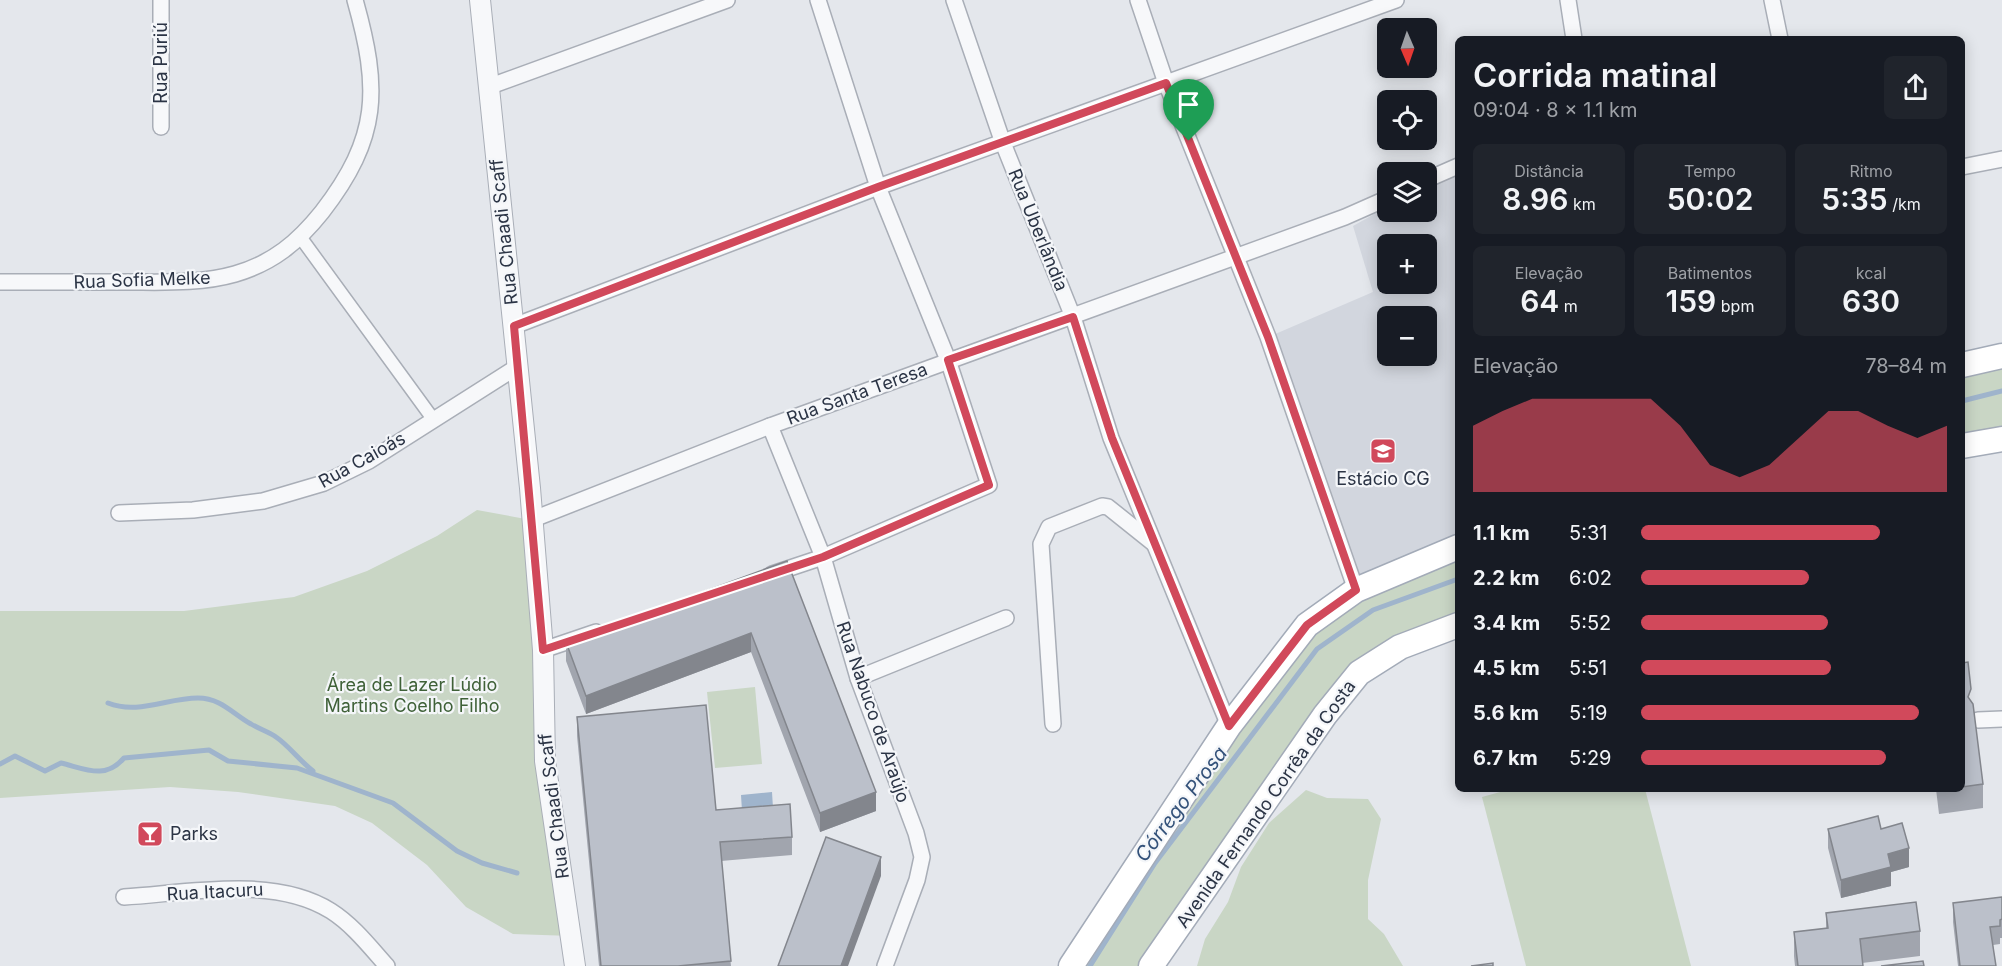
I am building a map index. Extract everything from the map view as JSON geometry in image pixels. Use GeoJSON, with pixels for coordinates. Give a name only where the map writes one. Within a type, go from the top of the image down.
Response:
{"type":"FeatureCollection","features":[{"type":"Feature","properties":{"kind":"main road"},"geometry":{"type":"LineString","coordinates":[[1965,364],[2002,356]]}},
{"type":"Feature","properties":{"kind":"main road"},"geometry":{"type":"LineString","coordinates":[[1965,445],[2002,439]]}},
{"type":"Feature","properties":{"kind":"main road"},"geometry":{"type":"LineString","coordinates":[[1071,966],[1229,726],[1307,625],[1356,590],[1455,548]]}},
{"type":"Feature","properties":{"kind":"main road","name":"Avenida Fernando Corrêa da Costa"},"geometry":{"type":"LineString","coordinates":[[1151,966],[1325,715],[1359,674],[1400,647],[1455,626]]}},
{"type":"Feature","properties":{"kind":"street","name":"Rua Puriú"},"geometry":{"type":"LineString","coordinates":[[160,0],[162,127]]}},
{"type":"Feature","properties":{"kind":"street","name":"Rua Sofia Melke"},"geometry":{"type":"LineString","coordinates":[[0,282],[203,281],[236,274],[269,261],[301,238],[345,183],[364,142],[371,97],[368,45],[355,0]]}},
{"type":"Feature","properties":{"kind":"street","name":"Rua Chaadi Scaff"},"geometry":{"type":"LineString","coordinates":[[480,0],[514,326],[543,650],[545,761],[575,966]]}},
{"type":"Feature","properties":{"kind":"street"},"geometry":{"type":"LineString","coordinates":[[488,87],[727,0]]}},
{"type":"Feature","properties":{"kind":"street"},"geometry":{"type":"LineString","coordinates":[[756,579],[823,557],[989,485],[948,360],[878,187],[818,0]]}},
{"type":"Feature","properties":{"kind":"street","name":"Rua Uberlândia"},"geometry":{"type":"LineString","coordinates":[[954,0],[1004,143],[1073,317],[1112,438],[1229,726]]}},
{"type":"Feature","properties":{"kind":"street"},"geometry":{"type":"LineString","coordinates":[[1138,0],[1166,83],[1268,337],[1356,590]]}},
{"type":"Feature","properties":{"kind":"street"},"geometry":{"type":"LineString","coordinates":[[514,326],[878,187],[1396,0]]}},
{"type":"Feature","properties":{"kind":"street"},"geometry":{"type":"LineString","coordinates":[[1568,0],[1574,36]]}},
{"type":"Feature","properties":{"kind":"street"},"geometry":{"type":"LineString","coordinates":[[1772,0],[1779,36]]}},
{"type":"Feature","properties":{"kind":"street"},"geometry":{"type":"LineString","coordinates":[[1965,166],[2002,159]]}},
{"type":"Feature","properties":{"kind":"street"},"geometry":{"type":"LineString","coordinates":[[1437,175],[1455,167]]}},
{"type":"Feature","properties":{"kind":"street","name":"Rua Santa Teresa"},"geometry":{"type":"LineString","coordinates":[[531,520],[770,426],[948,360],[1073,317],[1345,217],[1377,203]]}},
{"type":"Feature","properties":{"kind":"street"},"geometry":{"type":"LineString","coordinates":[[301,238],[433,419]]}},
{"type":"Feature","properties":{"kind":"street","name":"Rua Caioás"},"geometry":{"type":"LineString","coordinates":[[119,513],[193,510],[263,501],[324,483],[369,461],[517,367]]}},
{"type":"Feature","properties":{"kind":"street","name":"Rua Nabuco de Araújo"},"geometry":{"type":"LineString","coordinates":[[770,426],[823,557],[858,678],[916,833],[922,856],[917,880],[885,966]]}},
{"type":"Feature","properties":{"kind":"street"},"geometry":{"type":"LineString","coordinates":[[1053,724],[1041,544],[1043,534],[1049,527],[1102,506],[1108,507],[1155,544]]}},
{"type":"Feature","properties":{"kind":"street"},"geometry":{"type":"LineString","coordinates":[[858,678],[1006,618]]}},
{"type":"Feature","properties":{"kind":"street"},"geometry":{"type":"LineString","coordinates":[[543,650],[610,627]]}},
{"type":"Feature","properties":{"kind":"street"},"geometry":{"type":"LineString","coordinates":[[1978,720],[2002,719]]}},
{"type":"Feature","properties":{"kind":"street","name":"Rua Itacuru"},"geometry":{"type":"LineString","coordinates":[[124,897],[273,889],[303,896],[332,912],[355,931],[387,966]]}},
{"type":"Feature","properties":{"kind":"shaded area","name":"Estácio CG"},"geometry":{"type":"Polygon","coordinates":[[[1455,170],[1455,548],[1356,590],[1268,337],[1373,292],[1353,226],[1377,213],[1377,222],[1437,222],[1437,180],[1455,170]]]}},
{"type":"Feature","properties":{"kind":"green space"},"geometry":{"type":"Polygon","coordinates":[[[2002,356],[2002,439],[1965,445],[1965,364],[2002,356]]]}},
{"type":"Feature","properties":{"kind":"green space","name":"Área de Lazer Lúdio Martins Coelho Filho"},"geometry":{"type":"Polygon","coordinates":[[[477,510],[531,520],[572,936],[513,934],[466,907],[427,865],[372,823],[335,806],[238,792],[170,787],[0,798],[0,611],[184,611],[294,597],[367,571],[437,536],[477,510]]]}},
{"type":"Feature","properties":{"kind":"green space"},"geometry":{"type":"Polygon","coordinates":[[[1455,549],[1455,626],[1359,673],[1151,966],[1071,966],[1307,625],[1455,549]]]}},
{"type":"Feature","properties":{"kind":"green space"},"geometry":{"type":"Polygon","coordinates":[[[755,687],[762,764],[715,768],[707,692],[755,687]]]}},
{"type":"Feature","properties":{"kind":"green space"},"geometry":{"type":"Polygon","coordinates":[[[1306,790],[1327,798],[1368,799],[1381,819],[1368,880],[1368,919],[1384,934],[1403,966],[1197,966],[1205,939],[1228,902],[1241,867],[1269,823],[1306,790]]]}},
{"type":"Feature","properties":{"kind":"green space"},"geometry":{"type":"Polygon","coordinates":[[[1500,792],[1646,792],[1691,966],[1526,966],[1482,797],[1500,792]]]}},
{"type":"Feature","properties":{"kind":"water"},"geometry":{"type":"Polygon","coordinates":[[[772,792],[773,808],[742,811],[741,795],[772,792]]]}},
{"type":"Feature","properties":{"kind":"building"},"geometry":{"type":"Polygon","coordinates":[[[787,561],[876,792],[820,813],[751,633],[586,696],[566,642],[787,561]]]}},
{"type":"Feature","properties":{"kind":"building"},"geometry":{"type":"Polygon","coordinates":[[[1965,662],[1968,662],[1971,689],[1968,697],[1973,704],[1983,784],[1965,787],[1965,662]]]}},
{"type":"Feature","properties":{"kind":"building"},"geometry":{"type":"Polygon","coordinates":[[[706,705],[716,810],[790,804],[792,837],[720,842],[731,961],[678,966],[601,966],[577,717],[706,705]]]}},
{"type":"Feature","properties":{"kind":"building"},"geometry":{"type":"Polygon","coordinates":[[[1878,816],[1881,829],[1902,823],[1909,848],[1888,854],[1891,867],[1841,880],[1828,829],[1878,816]]]}},
{"type":"Feature","properties":{"kind":"building"},"geometry":{"type":"Polygon","coordinates":[[[826,837],[881,857],[841,966],[778,966],[826,837]]]}},
{"type":"Feature","properties":{"kind":"building"},"geometry":{"type":"Polygon","coordinates":[[[2002,897],[2000,926],[1990,927],[1996,966],[1960,966],[1953,903],[2002,897]]]}},
{"type":"Feature","properties":{"kind":"building"},"geometry":{"type":"Polygon","coordinates":[[[1916,902],[1920,931],[1860,939],[1863,966],[1798,966],[1794,932],[1828,928],[1826,913],[1916,902]]]}},
{"type":"Feature","properties":{"kind":"building"},"geometry":{"type":"Polygon","coordinates":[[[1923,961],[1924,966],[1881,966],[1923,961]]]}},
{"type":"Feature","properties":{"kind":"building"},"geometry":{"type":"Polygon","coordinates":[[[1493,963],[1493,966],[1471,966],[1493,963]]]}},
{"type":"Feature","properties":{"kind":"waterway","name":"Córrego Prosa"},"geometry":{"type":"LineString","coordinates":[[1965,400],[2002,391]]}},
{"type":"Feature","properties":{"kind":"waterway","name":"Córrego Prosa"},"geometry":{"type":"LineString","coordinates":[[1090,966],[1155,863],[1317,649],[1373,610],[1455,580]]}},
{"type":"Feature","properties":{"kind":"waterway"},"geometry":{"type":"LineString","coordinates":[[108,703],[141,707],[186,699],[198,698],[213,701],[276,737],[313,771]]}},
{"type":"Feature","properties":{"kind":"waterway"},"geometry":{"type":"LineString","coordinates":[[0,764],[15,756],[45,771],[61,763],[87,770],[102,771],[117,765],[124,758],[209,750],[228,761],[297,768],[393,803],[457,851],[482,863],[517,873]]}},
{"type":"Feature","properties":{"kind":"place","name":"Estácio CG"},"geometry":{"type":"Point","coordinates":[1383,451]}},
{"type":"Feature","properties":{"kind":"place","name":"Parks"},"geometry":{"type":"Point","coordinates":[150,834]}},
{"type":"Feature","properties":{"kind":"route"},"geometry":{"type":"LineString","coordinates":[[1166,83],[1189,141],[1268,337],[1356,590],[1307,625],[1229,726],[1112,438],[1073,317],[948,360],[989,485],[823,557],[543,650],[514,326],[878,187],[1166,83]]}}]}
